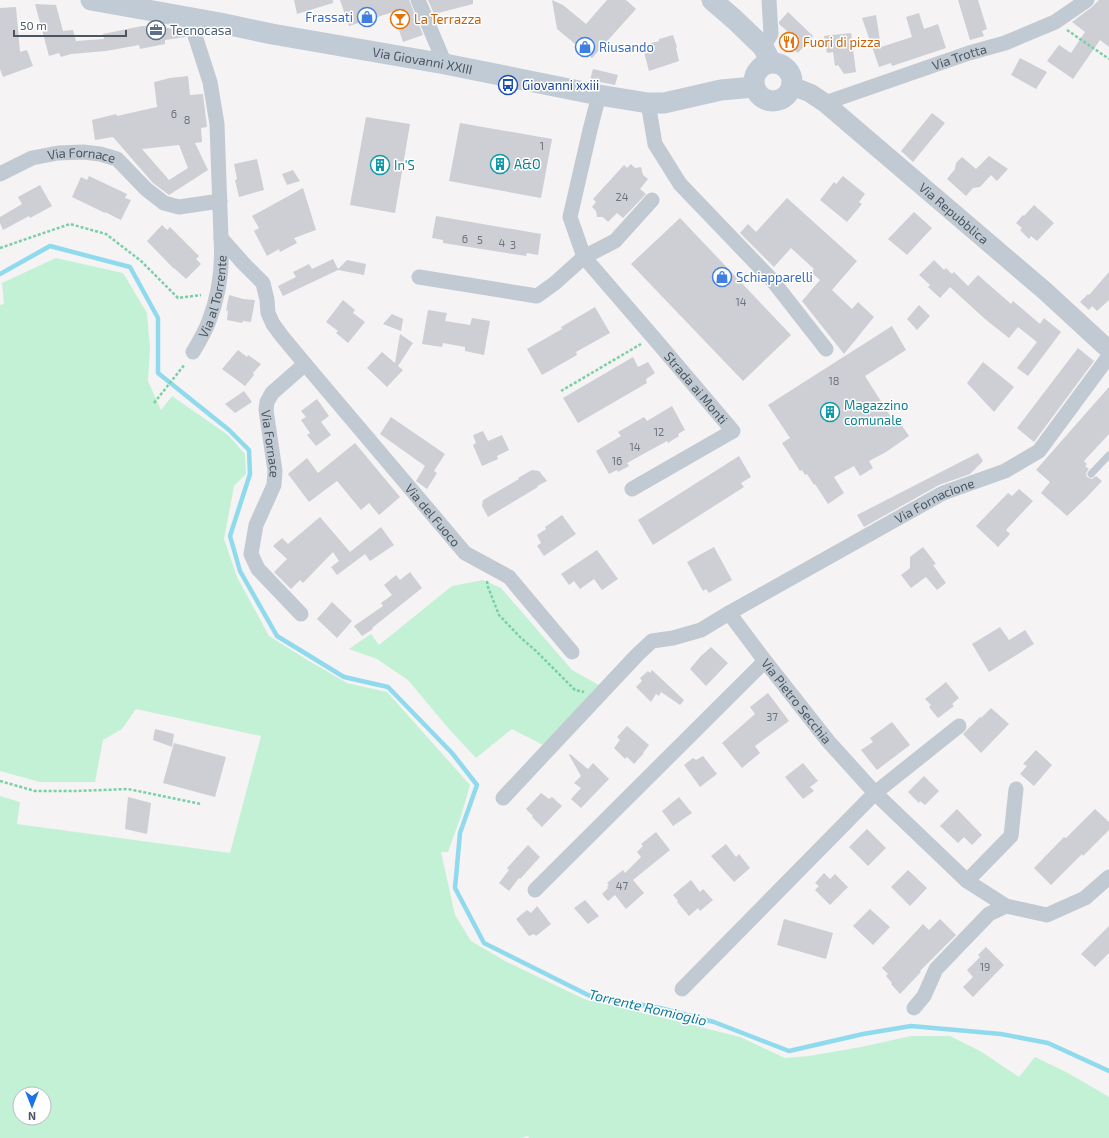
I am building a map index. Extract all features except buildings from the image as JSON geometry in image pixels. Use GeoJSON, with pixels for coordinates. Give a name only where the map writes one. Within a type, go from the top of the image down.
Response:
{"type":"FeatureCollection","features":[{"type":"Feature","properties":{"kind":"main road","name":"Via Giovanni XXIII"},"geometry":{"type":"LineString","coordinates":[[91,0],[189,17],[272,34],[445,64],[599,95],[648,103],[664,103],[721,90],[754,87]]}},
{"type":"Feature","properties":{"kind":"main road"},"geometry":{"type":"LineString","coordinates":[[712,0],[734,19],[767,55],[787,69],[792,80],[792,86],[789,92],[780,100],[773,101],[761,97],[754,87],[753,82],[756,71],[760,66],[766,64],[767,55]]}},
{"type":"Feature","properties":{"kind":"street"},"geometry":{"type":"LineString","coordinates":[[418,0],[445,64]]}},
{"type":"Feature","properties":{"kind":"street"},"geometry":{"type":"LineString","coordinates":[[767,55],[771,34],[768,0]]}},
{"type":"Feature","properties":{"kind":"street","name":"Via Trotta"},"geometry":{"type":"LineString","coordinates":[[825,103],[969,53],[1005,43],[1055,22],[1087,0]]}},
{"type":"Feature","properties":{"kind":"street"},"geometry":{"type":"LineString","coordinates":[[189,17],[210,82],[217,124],[221,238],[263,284],[267,300],[268,313],[273,324],[305,364]]}},
{"type":"Feature","properties":{"kind":"street","name":"Via Repubblica"},"geometry":{"type":"LineString","coordinates":[[792,86],[810,93],[825,103],[1045,291],[1109,350]]}},
{"type":"Feature","properties":{"kind":"street","name":"Strada ai Monti"},"geometry":{"type":"LineString","coordinates":[[599,95],[570,217],[584,257],[733,431],[632,489]]}},
{"type":"Feature","properties":{"kind":"street"},"geometry":{"type":"LineString","coordinates":[[648,103],[655,144],[680,184],[772,280],[826,349]]}},
{"type":"Feature","properties":{"kind":"street","name":"Via Fornace"},"geometry":{"type":"LineString","coordinates":[[0,174],[32,158],[58,153],[83,152],[100,154],[117,159],[146,189],[164,203],[179,207],[220,201]]}},
{"type":"Feature","properties":{"kind":"street"},"geometry":{"type":"LineString","coordinates":[[420,277],[537,296],[555,283],[584,257],[615,241],[652,200]]}},
{"type":"Feature","properties":{"kind":"street","name":"Via al Torrente"},"geometry":{"type":"LineString","coordinates":[[194,352],[209,321],[218,293],[222,253],[221,238]]}},
{"type":"Feature","properties":{"kind":"street","name":"Via Fornacione"},"geometry":{"type":"LineString","coordinates":[[729,613],[943,493],[1005,471],[1039,451],[1109,356]]}},
{"type":"Feature","properties":{"kind":"street","name":"Via Fornace"},"geometry":{"type":"LineString","coordinates":[[301,614],[258,570],[251,554],[256,526],[274,486],[275,471],[266,410],[267,402],[272,393],[305,364]]}},
{"type":"Feature","properties":{"kind":"street","name":"Via del Fuoco"},"geometry":{"type":"LineString","coordinates":[[305,364],[465,553],[509,577],[572,652]]}},
{"type":"Feature","properties":{"kind":"street"},"geometry":{"type":"LineString","coordinates":[[503,798],[637,655],[652,642],[701,630],[729,613]]}},
{"type":"Feature","properties":{"kind":"street","name":"Via Pietro Secchia"},"geometry":{"type":"LineString","coordinates":[[729,613],[828,741],[875,793],[967,881],[1006,906],[1047,915],[1085,898],[1109,877]]}},
{"type":"Feature","properties":{"kind":"street"},"geometry":{"type":"LineString","coordinates":[[535,890],[765,661]]}},
{"type":"Feature","properties":{"kind":"street"},"geometry":{"type":"LineString","coordinates":[[682,989],[875,793],[959,726]]}},
{"type":"Feature","properties":{"kind":"street"},"geometry":{"type":"LineString","coordinates":[[967,881],[1011,836],[1016,789]]}},
{"type":"Feature","properties":{"kind":"street"},"geometry":{"type":"LineString","coordinates":[[914,1008],[924,996],[936,969],[989,914],[1006,906]]}},
{"type":"Feature","properties":{"kind":"lane"},"geometry":{"type":"LineString","coordinates":[[1091,474],[1109,456]]}},
{"type":"Feature","properties":{"kind":"path"},"geometry":{"type":"LineString","coordinates":[[1055,22],[1109,59]]}},
{"type":"Feature","properties":{"kind":"path"},"geometry":{"type":"LineString","coordinates":[[0,248],[70,224],[106,234],[142,261],[178,298],[218,293]]}},
{"type":"Feature","properties":{"kind":"path"},"geometry":{"type":"LineString","coordinates":[[561,391],[653,337]]}},
{"type":"Feature","properties":{"kind":"path"},"geometry":{"type":"LineString","coordinates":[[154,403],[194,352]]}},
{"type":"Feature","properties":{"kind":"path"},"geometry":{"type":"LineString","coordinates":[[484,563],[488,587],[499,615],[575,690],[600,695]]}},
{"type":"Feature","properties":{"kind":"path"},"geometry":{"type":"LineString","coordinates":[[0,781],[35,791],[128,789],[201,804]]}},
{"type":"Feature","properties":{"kind":"green space"},"geometry":{"type":"Polygon","coordinates":[[[56,258],[123,273],[147,313],[150,348],[148,381],[161,410],[172,396],[228,435],[245,454],[246,474],[234,486],[224,539],[237,577],[269,636],[347,683],[387,692],[470,785],[448,852],[441,852],[455,915],[471,941],[505,961],[584,999],[740,1037],[785,1058],[809,1056],[861,1047],[911,1036],[950,1036],[980,1051],[1019,1077],[1035,1057],[1068,1073],[1109,1097],[1109,1138],[529,1138],[527,1136],[522,1138],[0,1138],[0,796],[20,802],[17,824],[230,853],[261,736],[136,709],[122,729],[103,740],[95,782],[40,782],[0,771],[0,305],[4,304],[2,283],[56,258]]]}},
{"type":"Feature","properties":{"kind":"green space"},"geometry":{"type":"Polygon","coordinates":[[[483,580],[501,588],[572,670],[599,685],[543,745],[512,729],[476,758],[449,729],[408,680],[377,659],[349,649],[371,634],[379,645],[452,586],[483,580]]]}},
{"type":"Feature","properties":{"kind":"waterway","name":"Torrente Romioglio"},"geometry":{"type":"LineString","coordinates":[[0,274],[50,246],[130,267],[158,318],[158,373],[229,430],[249,450],[250,474],[230,536],[240,571],[277,636],[344,677],[388,687],[452,753],[477,785],[460,833],[455,888],[484,943],[590,996],[660,1008],[714,1022],[789,1051],[863,1034],[911,1026],[1001,1034],[1048,1043],[1109,1071]]}},
{"type":"Feature","properties":{"kind":"place","name":"Frassati"},"geometry":{"type":"Point","coordinates":[367,17]}},
{"type":"Feature","properties":{"kind":"place","name":"La Terrazza"},"geometry":{"type":"Point","coordinates":[400,19]}},
{"type":"Feature","properties":{"kind":"place","name":"Tecnocasa"},"geometry":{"type":"Point","coordinates":[156,30]}},
{"type":"Feature","properties":{"kind":"place","name":"Fuori di pizza"},"geometry":{"type":"Point","coordinates":[789,42]}},
{"type":"Feature","properties":{"kind":"place","name":"Riusando"},"geometry":{"type":"Point","coordinates":[585,47]}},
{"type":"Feature","properties":{"kind":"place","name":"Giovanni xxiii"},"geometry":{"type":"Point","coordinates":[508,85]}},
{"type":"Feature","properties":{"kind":"place","name":"A&O"},"geometry":{"type":"Point","coordinates":[500,164]}},
{"type":"Feature","properties":{"kind":"place","name":"In'S"},"geometry":{"type":"Point","coordinates":[380,165]}},
{"type":"Feature","properties":{"kind":"place","name":"Schiapparelli"},"geometry":{"type":"Point","coordinates":[722,277]}},
{"type":"Feature","properties":{"kind":"place","name":"Magazzino comunale"},"geometry":{"type":"Point","coordinates":[830,412]}}]}
